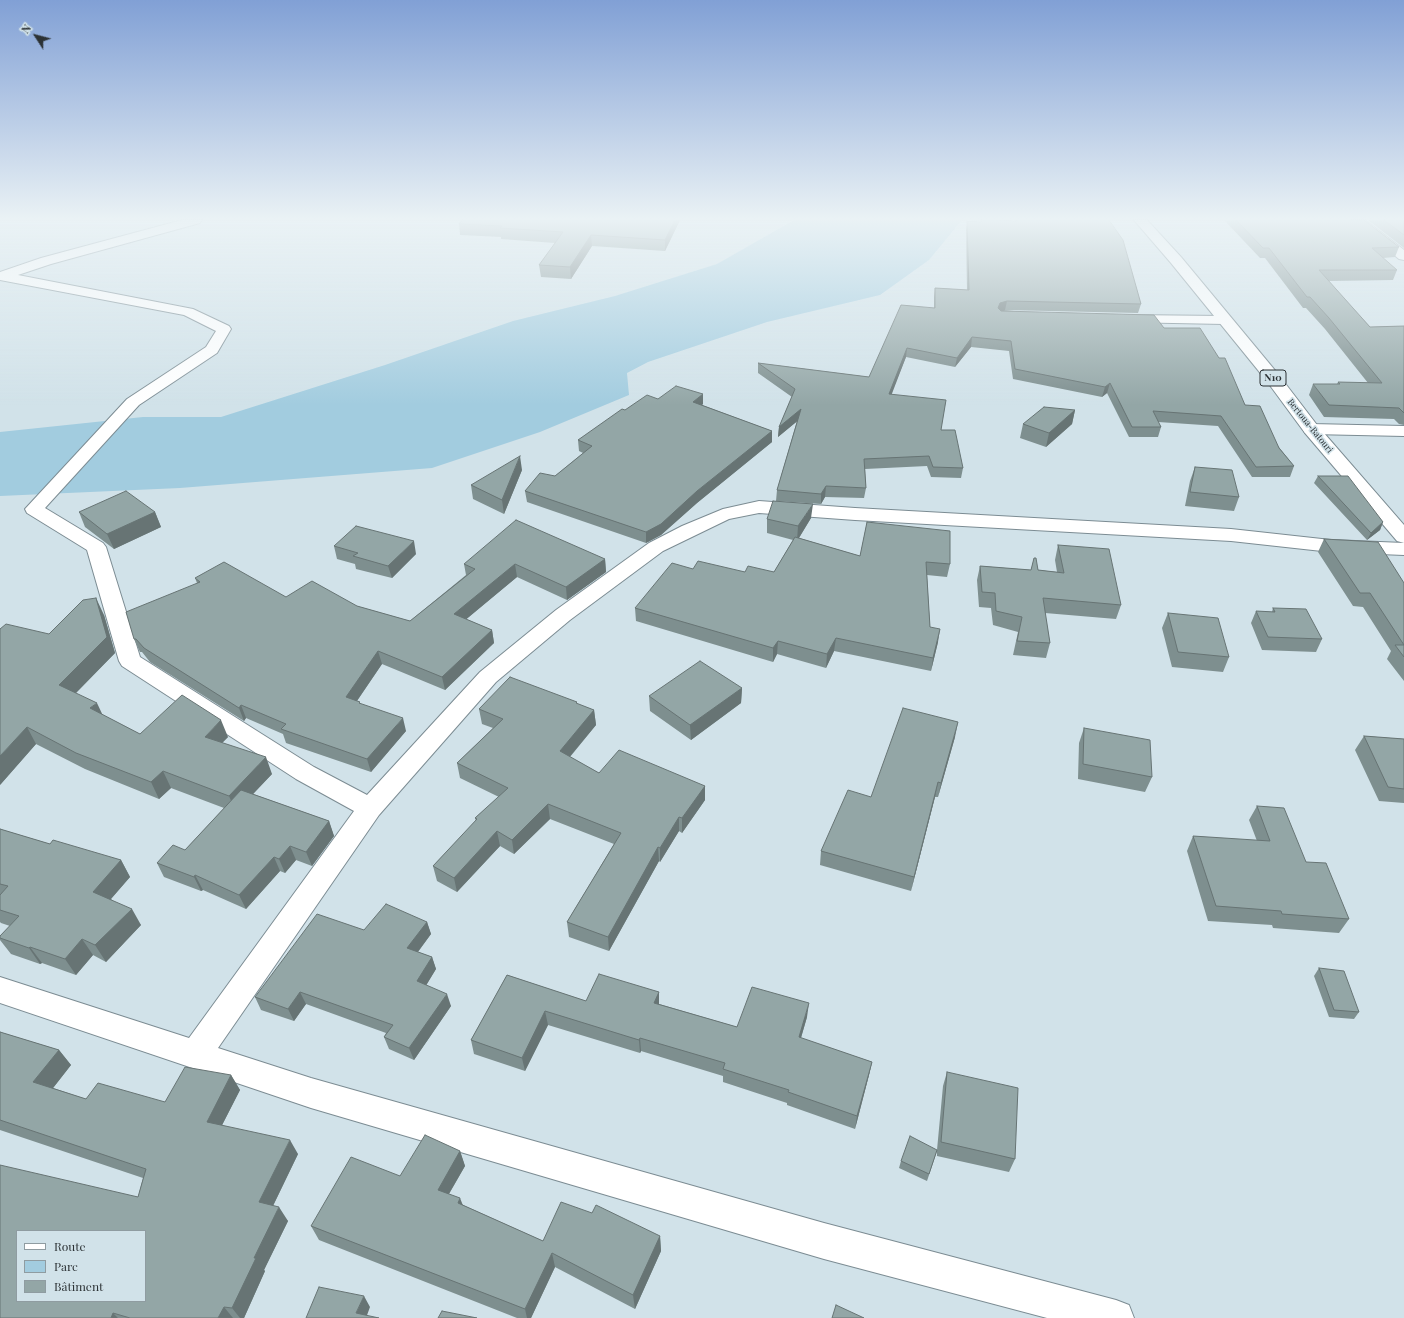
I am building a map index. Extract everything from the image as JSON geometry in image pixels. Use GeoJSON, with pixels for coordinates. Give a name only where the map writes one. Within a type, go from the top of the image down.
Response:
{"type":"FeatureCollection","features":[{"type":"Feature","properties":{"kind":"main road"},"geometry":{"type":"LineString","coordinates":[[29,282],[188,312],[224,329],[212,350],[133,402],[34,509],[96,547],[130,661],[305,773],[370,808]]}},
{"type":"Feature","properties":{"kind":"main road","name":"Bertoua-Batouri"},"geometry":{"type":"LineString","coordinates":[[1193,282],[1272,377],[1311,429],[1404,537]]}},
{"type":"Feature","properties":{"kind":"main road"},"geometry":{"type":"LineString","coordinates":[[1113,319],[1224,320]]}},
{"type":"Feature","properties":{"kind":"main road"},"geometry":{"type":"LineString","coordinates":[[1311,429],[1404,431]]}},
{"type":"Feature","properties":{"kind":"main road"},"geometry":{"type":"LineString","coordinates":[[195,1055],[370,808],[488,677],[563,615],[656,547],[723,515],[759,507],[855,514],[1231,535],[1331,546],[1404,549]]}},
{"type":"Feature","properties":{"kind":"main road"},"geometry":{"type":"LineString","coordinates":[[0,990],[311,1093],[817,1239],[1116,1318]]}},
{"type":"Feature","properties":{"kind":"green space"},"geometry":{"type":"Polygon","coordinates":[[[661,282],[899,282],[880,295],[767,322],[648,362],[627,373],[629,395],[540,432],[432,468],[180,488],[0,496],[0,432],[143,417],[221,417],[385,365],[513,321],[615,296],[661,282]]]}},
{"type":"Feature","properties":{"kind":"building"},"geometry":{"type":"Polygon","coordinates":[[[969,282],[1135,282],[1141,304],[1007,301],[1000,303],[998,308],[1001,311],[1154,315],[1164,328],[1200,328],[1219,358],[1225,358],[1245,405],[1260,406],[1279,448],[1294,466],[1256,467],[1221,416],[1153,411],[1161,427],[1132,427],[1110,383],[1105,387],[1015,369],[1011,341],[972,337],[957,358],[907,348],[889,394],[946,400],[941,430],[955,430],[963,468],[933,467],[929,456],[864,459],[866,488],[826,486],[821,494],[777,490],[801,409],[779,427],[795,389],[758,363],[869,377],[901,305],[935,308],[935,288],[969,290],[969,282]]]}},
{"type":"Feature","properties":{"kind":"building"},"geometry":{"type":"Polygon","coordinates":[[[1295,282],[1329,282],[1370,327],[1404,326],[1404,413],[1399,408],[1329,405],[1313,384],[1340,384],[1338,382],[1382,383],[1329,318],[1310,297],[1307,297],[1295,282]]]}},
{"type":"Feature","properties":{"kind":"building"},"geometry":{"type":"Polygon","coordinates":[[[676,386],[703,394],[693,402],[772,431],[697,491],[661,524],[646,532],[525,491],[540,473],[555,476],[592,446],[578,440],[622,409],[625,410],[647,395],[658,399],[676,386]]]}},
{"type":"Feature","properties":{"kind":"building"},"geometry":{"type":"Polygon","coordinates":[[[1044,407],[1075,410],[1049,433],[1023,424],[1044,407]]]}},
{"type":"Feature","properties":{"kind":"building"},"geometry":{"type":"Polygon","coordinates":[[[520,456],[502,500],[471,485],[520,456]]]}},
{"type":"Feature","properties":{"kind":"building"},"geometry":{"type":"Polygon","coordinates":[[[1195,467],[1232,470],[1239,497],[1190,492],[1195,467]]]}},
{"type":"Feature","properties":{"kind":"building"},"geometry":{"type":"Polygon","coordinates":[[[1318,476],[1348,476],[1383,522],[1371,533],[1318,476]]]}},
{"type":"Feature","properties":{"kind":"building"},"geometry":{"type":"Polygon","coordinates":[[[126,491],[155,512],[107,534],[79,512],[126,491]]]}},
{"type":"Feature","properties":{"kind":"building"},"geometry":{"type":"Polygon","coordinates":[[[773,501],[813,504],[798,526],[767,519],[773,501]]]}},
{"type":"Feature","properties":{"kind":"building"},"geometry":{"type":"Polygon","coordinates":[[[516,520],[605,559],[566,587],[515,564],[454,614],[492,630],[442,677],[378,651],[346,697],[403,718],[367,759],[281,729],[286,724],[241,705],[239,708],[144,648],[136,639],[134,639],[126,612],[200,582],[195,578],[224,562],[286,597],[312,581],[357,606],[410,621],[475,569],[464,564],[516,520]]]}},
{"type":"Feature","properties":{"kind":"building"},"geometry":{"type":"Polygon","coordinates":[[[867,522],[950,531],[950,564],[926,562],[930,627],[940,629],[933,658],[836,638],[827,654],[778,641],[773,648],[635,608],[672,563],[693,569],[698,561],[745,572],[748,566],[774,572],[795,537],[860,556],[867,522]]]}},
{"type":"Feature","properties":{"kind":"building"},"geometry":{"type":"Polygon","coordinates":[[[356,526],[414,541],[388,566],[353,556],[358,553],[334,546],[356,526]]]}},
{"type":"Feature","properties":{"kind":"building"},"geometry":{"type":"Polygon","coordinates":[[[1324,539],[1378,542],[1404,583],[1404,645],[1370,593],[1360,593],[1324,539]]]}},
{"type":"Feature","properties":{"kind":"building"},"geometry":{"type":"Polygon","coordinates":[[[1058,545],[1109,549],[1121,605],[1043,598],[1050,643],[1017,641],[1022,617],[996,611],[995,593],[982,592],[980,566],[1031,570],[1034,558],[1036,558],[1038,570],[1064,573],[1058,545]]]}},
{"type":"Feature","properties":{"kind":"building"},"geometry":{"type":"Polygon","coordinates":[[[96,598],[107,637],[59,685],[97,703],[90,708],[140,734],[182,695],[221,720],[205,737],[266,757],[229,796],[163,771],[151,782],[76,753],[27,727],[0,756],[0,629],[6,624],[49,634],[83,600],[96,598]]]}},
{"type":"Feature","properties":{"kind":"building"},"geometry":{"type":"Polygon","coordinates":[[[1273,608],[1306,609],[1322,639],[1268,637],[1256,611],[1275,612],[1273,608]]]}},
{"type":"Feature","properties":{"kind":"building"},"geometry":{"type":"Polygon","coordinates":[[[1168,613],[1218,618],[1229,657],[1178,652],[1168,613]]]}},
{"type":"Feature","properties":{"kind":"building"},"geometry":{"type":"Polygon","coordinates":[[[1395,645],[1404,645],[1404,657],[1395,645]]]}},
{"type":"Feature","properties":{"kind":"building"},"geometry":{"type":"Polygon","coordinates":[[[700,661],[742,688],[690,725],[649,696],[700,661]]]}},
{"type":"Feature","properties":{"kind":"building"},"geometry":{"type":"Polygon","coordinates":[[[510,677],[577,702],[576,703],[594,710],[560,751],[599,773],[619,750],[705,786],[682,818],[679,817],[660,848],[658,847],[608,937],[567,922],[621,833],[548,804],[512,840],[497,831],[454,878],[433,866],[477,819],[475,818],[508,788],[457,763],[503,719],[479,709],[510,677]]]}},
{"type":"Feature","properties":{"kind":"building"},"geometry":{"type":"Polygon","coordinates":[[[903,708],[958,722],[941,783],[938,782],[914,877],[821,851],[848,790],[871,797],[903,708]]]}},
{"type":"Feature","properties":{"kind":"building"},"geometry":{"type":"Polygon","coordinates":[[[1084,728],[1150,740],[1152,777],[1083,764],[1084,728]]]}},
{"type":"Feature","properties":{"kind":"building"},"geometry":{"type":"Polygon","coordinates":[[[1364,736],[1404,739],[1404,789],[1388,787],[1364,736]]]}},
{"type":"Feature","properties":{"kind":"building"},"geometry":{"type":"Polygon","coordinates":[[[241,790],[329,821],[306,852],[290,846],[279,859],[274,857],[239,895],[195,875],[194,877],[157,863],[173,845],[185,850],[241,790]]]}},
{"type":"Feature","properties":{"kind":"building"},"geometry":{"type":"Polygon","coordinates":[[[1257,806],[1284,808],[1306,862],[1326,863],[1349,919],[1282,914],[1281,911],[1216,906],[1193,836],[1270,841],[1257,806]]]}},
{"type":"Feature","properties":{"kind":"building"},"geometry":{"type":"Polygon","coordinates":[[[0,829],[50,844],[53,840],[121,860],[93,892],[132,909],[95,945],[82,939],[65,959],[0,938],[0,936],[19,916],[0,910],[0,895],[8,886],[0,884],[0,829]]]}},
{"type":"Feature","properties":{"kind":"building"},"geometry":{"type":"Polygon","coordinates":[[[386,904],[427,922],[407,948],[432,957],[417,981],[447,994],[409,1048],[384,1037],[393,1025],[300,992],[288,1009],[255,997],[317,914],[364,930],[386,904]]]}},
{"type":"Feature","properties":{"kind":"building"},"geometry":{"type":"Polygon","coordinates":[[[1319,968],[1344,971],[1359,1012],[1334,1010],[1319,968]]]}},
{"type":"Feature","properties":{"kind":"building"},"geometry":{"type":"Polygon","coordinates":[[[599,974],[659,992],[654,1003],[737,1027],[752,987],[809,1003],[799,1037],[872,1062],[857,1116],[788,1092],[789,1090],[723,1069],[725,1063],[640,1038],[639,1040],[545,1011],[522,1058],[471,1040],[507,975],[586,1001],[599,974]]]}},
{"type":"Feature","properties":{"kind":"building"},"geometry":{"type":"Polygon","coordinates":[[[0,1032],[59,1050],[33,1082],[86,1099],[98,1083],[165,1102],[185,1067],[231,1075],[207,1122],[290,1140],[259,1202],[279,1207],[232,1308],[224,1307],[218,1318],[130,1318],[113,1313],[111,1318],[0,1318],[0,1165],[138,1197],[146,1169],[0,1120],[0,1032]]]}},
{"type":"Feature","properties":{"kind":"building"},"geometry":{"type":"Polygon","coordinates":[[[947,1072],[1018,1088],[1015,1159],[941,1142],[947,1072]]]}},
{"type":"Feature","properties":{"kind":"building"},"geometry":{"type":"Polygon","coordinates":[[[425,1135],[460,1151],[438,1190],[460,1198],[458,1203],[543,1241],[561,1202],[592,1213],[596,1205],[660,1236],[633,1295],[552,1253],[525,1309],[311,1226],[351,1157],[400,1176],[425,1135]]]}},
{"type":"Feature","properties":{"kind":"building"},"geometry":{"type":"Polygon","coordinates":[[[910,1136],[937,1150],[929,1174],[901,1161],[910,1136]]]}},
{"type":"Feature","properties":{"kind":"building"},"geometry":{"type":"Polygon","coordinates":[[[319,1287],[364,1296],[356,1313],[379,1318],[306,1318],[319,1287]]]}},
{"type":"Feature","properties":{"kind":"building"},"geometry":{"type":"Polygon","coordinates":[[[836,1305],[864,1318],[832,1318],[836,1305]]]}},
{"type":"Feature","properties":{"kind":"building"},"geometry":{"type":"Polygon","coordinates":[[[442,1311],[477,1318],[438,1318],[442,1311]]]}}]}
